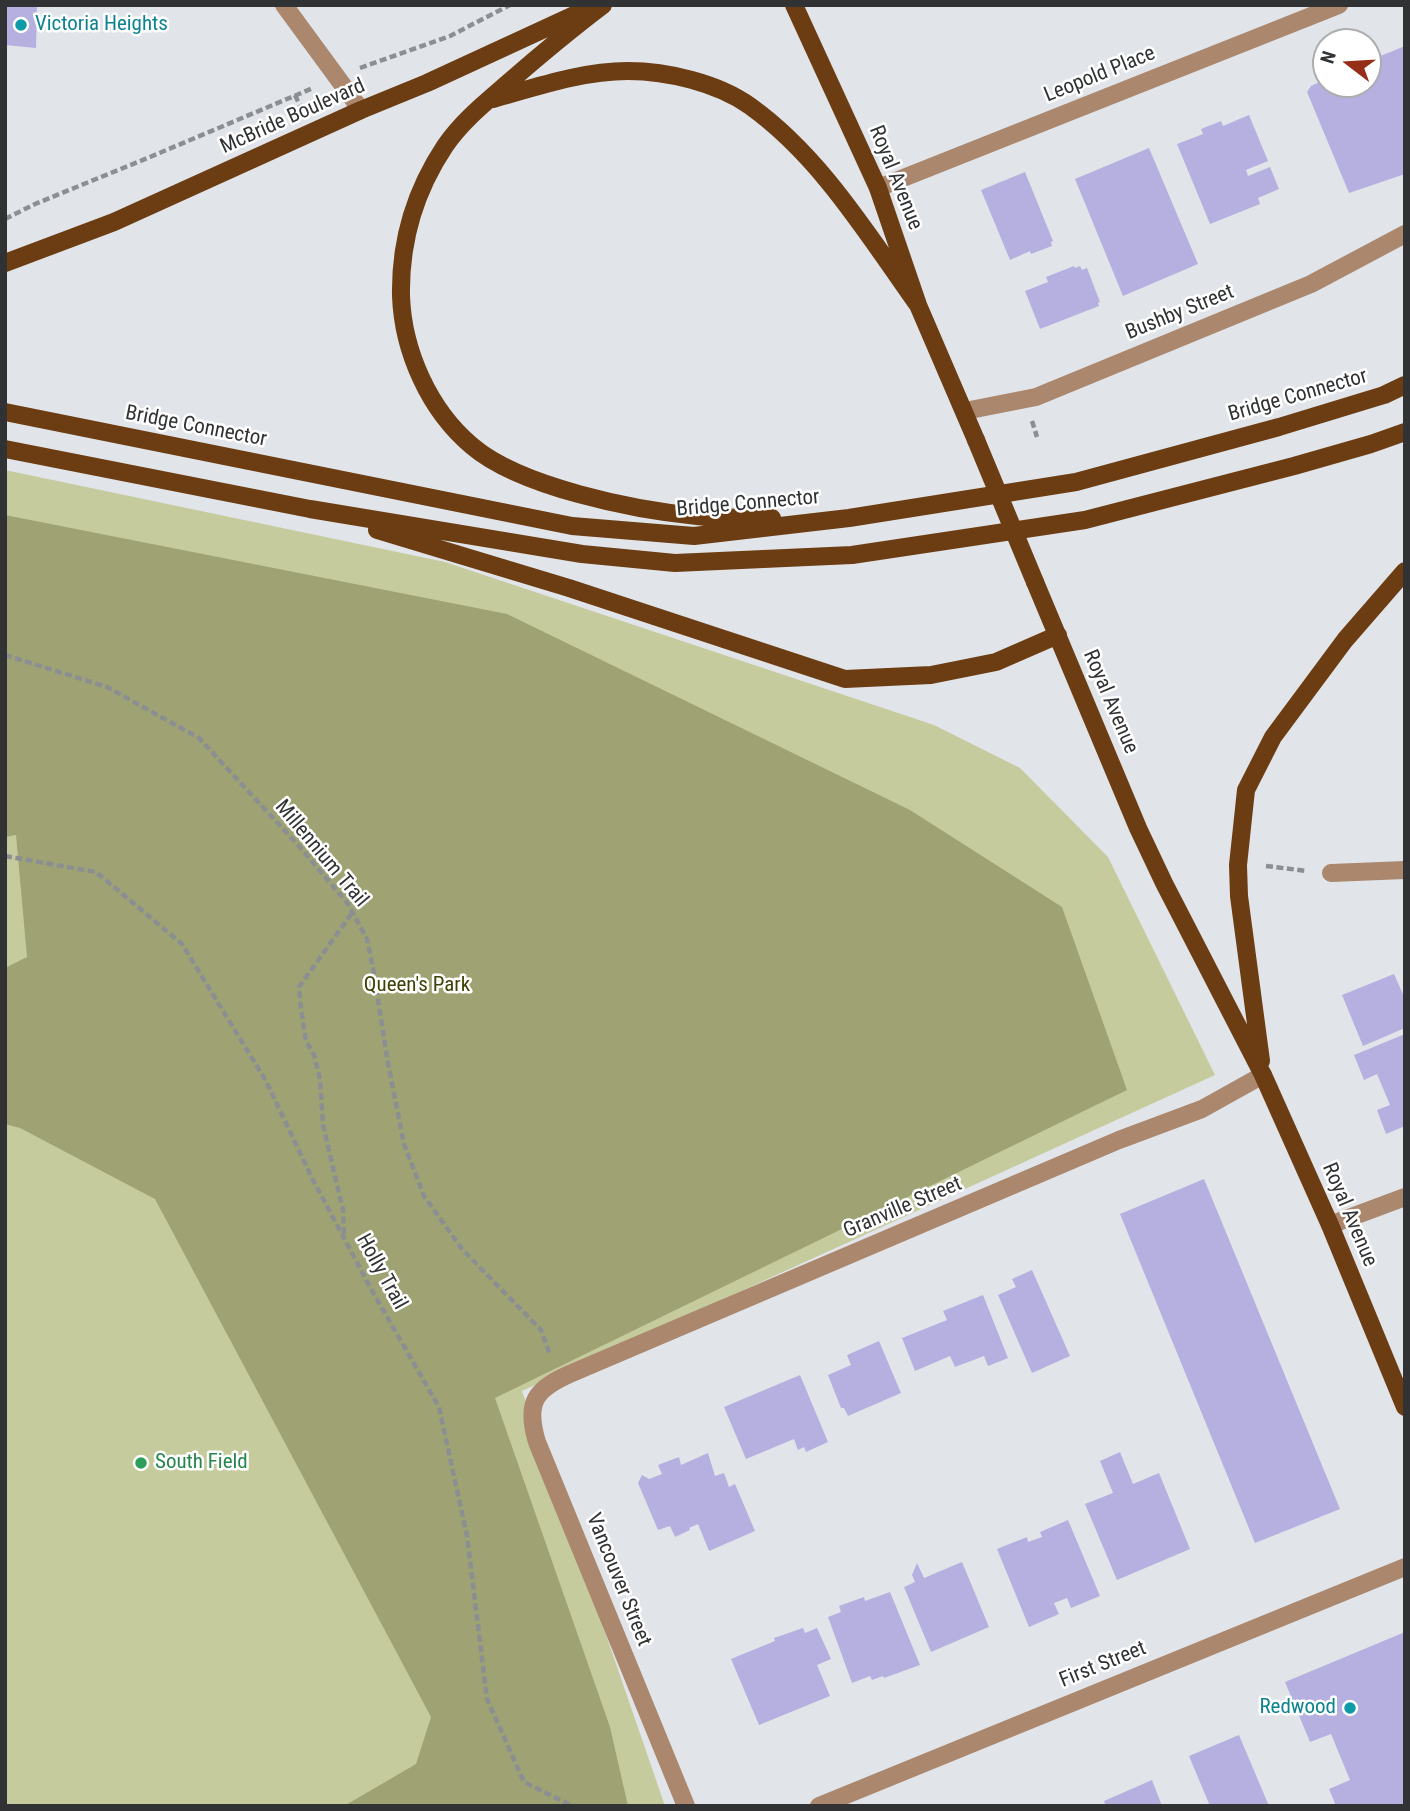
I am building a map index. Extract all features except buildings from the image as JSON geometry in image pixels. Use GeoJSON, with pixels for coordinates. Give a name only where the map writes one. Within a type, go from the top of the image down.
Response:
{"type":"FeatureCollection","features":[{"type":"Feature","properties":{"kind":"main road","name":"McBride Boulevard"},"geometry":{"type":"LineString","coordinates":[[5,263],[114,222],[596,5]]}},
{"type":"Feature","properties":{"kind":"main road"},"geometry":{"type":"LineString","coordinates":[[603,5],[564,34],[466,120],[452,136],[430,172],[409,223],[402,255],[402,317],[420,376],[434,401],[472,447],[501,465],[536,481],[584,495],[699,517],[849,518]]}},
{"type":"Feature","properties":{"kind":"main road","name":"Royal Avenue"},"geometry":{"type":"LineString","coordinates":[[794,5],[878,188],[918,305],[1139,828],[1164,883],[1263,1074],[1330,1225],[1405,1407]]}},
{"type":"Feature","properties":{"kind":"main road"},"geometry":{"type":"LineString","coordinates":[[487,101],[588,75],[628,71],[658,72],[724,91],[773,124],[816,168],[918,305]]}},
{"type":"Feature","properties":{"kind":"main road","name":"Bridge Connector"},"geometry":{"type":"LineString","coordinates":[[5,412],[572,526],[694,536],[849,518],[1076,482],[1292,423],[1384,395],[1405,385]]}},
{"type":"Feature","properties":{"kind":"main road"},"geometry":{"type":"LineString","coordinates":[[5,449],[310,509],[582,554],[675,563],[852,555],[1085,520],[1294,466],[1405,432]]}},
{"type":"Feature","properties":{"kind":"main road"},"geometry":{"type":"LineString","coordinates":[[310,509],[569,588],[845,679],[931,675],[996,662],[1058,635]]}},
{"type":"Feature","properties":{"kind":"main road"},"geometry":{"type":"LineString","coordinates":[[1263,1074],[1239,896],[1238,865],[1246,790],[1273,737],[1345,640],[1405,571]]}},
{"type":"Feature","properties":{"kind":"street"},"geometry":{"type":"LineString","coordinates":[[284,5],[360,110]]}},
{"type":"Feature","properties":{"kind":"street","name":"Leopold Place"},"geometry":{"type":"LineString","coordinates":[[878,188],[1339,5]]}},
{"type":"Feature","properties":{"kind":"street","name":"Bushby Street"},"geometry":{"type":"LineString","coordinates":[[965,411],[1026,400],[1049,392],[1311,284],[1405,234]]}},
{"type":"Feature","properties":{"kind":"street"},"geometry":{"type":"LineString","coordinates":[[1331,873],[1405,870]]}},
{"type":"Feature","properties":{"kind":"street","name":"Granville Street"},"geometry":{"type":"LineString","coordinates":[[559,1379],[1107,1146],[1202,1109],[1263,1074]]}},
{"type":"Feature","properties":{"kind":"street"},"geometry":{"type":"LineString","coordinates":[[1330,1225],[1405,1197]]}},
{"type":"Feature","properties":{"kind":"street","name":"Vancouver Street"},"geometry":{"type":"LineString","coordinates":[[559,1379],[548,1384],[537,1395],[533,1406],[535,1434],[686,1806]]}},
{"type":"Feature","properties":{"kind":"street","name":"First Street"},"geometry":{"type":"LineString","coordinates":[[818,1806],[1405,1567]]}},
{"type":"Feature","properties":{"kind":"path"},"geometry":{"type":"LineString","coordinates":[[360,68],[450,36],[510,5]]}},
{"type":"Feature","properties":{"kind":"path"},"geometry":{"type":"LineString","coordinates":[[5,219],[316,87]]}},
{"type":"Feature","properties":{"kind":"path","name":"Millennium Trail"},"geometry":{"type":"LineString","coordinates":[[5,654],[107,687],[199,738],[298,845],[348,904],[367,939],[404,1144],[424,1195],[462,1250],[541,1330],[559,1379]]}},
{"type":"Feature","properties":{"kind":"path","name":"Holly Trail"},"geometry":{"type":"LineString","coordinates":[[5,856],[96,872],[182,944],[266,1081],[313,1180],[371,1289],[439,1407],[467,1536],[487,1699],[524,1782],[572,1806]]}},
{"type":"Feature","properties":{"kind":"path"},"geometry":{"type":"LineString","coordinates":[[1266,866],[1275,867]]}},
{"type":"Feature","properties":{"kind":"path"},"geometry":{"type":"LineString","coordinates":[[344,1238],[343,1210],[323,1125],[320,1079],[314,1055],[306,1041],[299,987],[352,912]]}},
{"type":"Feature","properties":{"kind":"green space","name":"Queen's Park"},"geometry":{"type":"Polygon","coordinates":[[[5,470],[445,562],[934,725],[1020,768],[1108,857],[1215,1075],[522,1391],[665,1806],[5,1806],[5,470]]]}},
{"type":"Feature","properties":{"kind":"green space","name":"Queen's Park"},"geometry":{"type":"Polygon","coordinates":[[[5,515],[507,614],[910,810],[1062,907],[1127,1090],[495,1398],[610,1727],[628,1806],[344,1806],[416,1764],[431,1717],[155,1199],[20,1128],[5,1124],[5,968],[27,957],[16,835],[5,837],[5,515]]]}},
{"type":"Feature","properties":{"kind":"place","name":"Victoria Heights"},"geometry":{"type":"Point","coordinates":[21,25]}},
{"type":"Feature","properties":{"kind":"place","name":"South Field"},"geometry":{"type":"Point","coordinates":[141,1463]}},
{"type":"Feature","properties":{"kind":"place","name":"Redwood"},"geometry":{"type":"Point","coordinates":[1350,1708]}}]}
